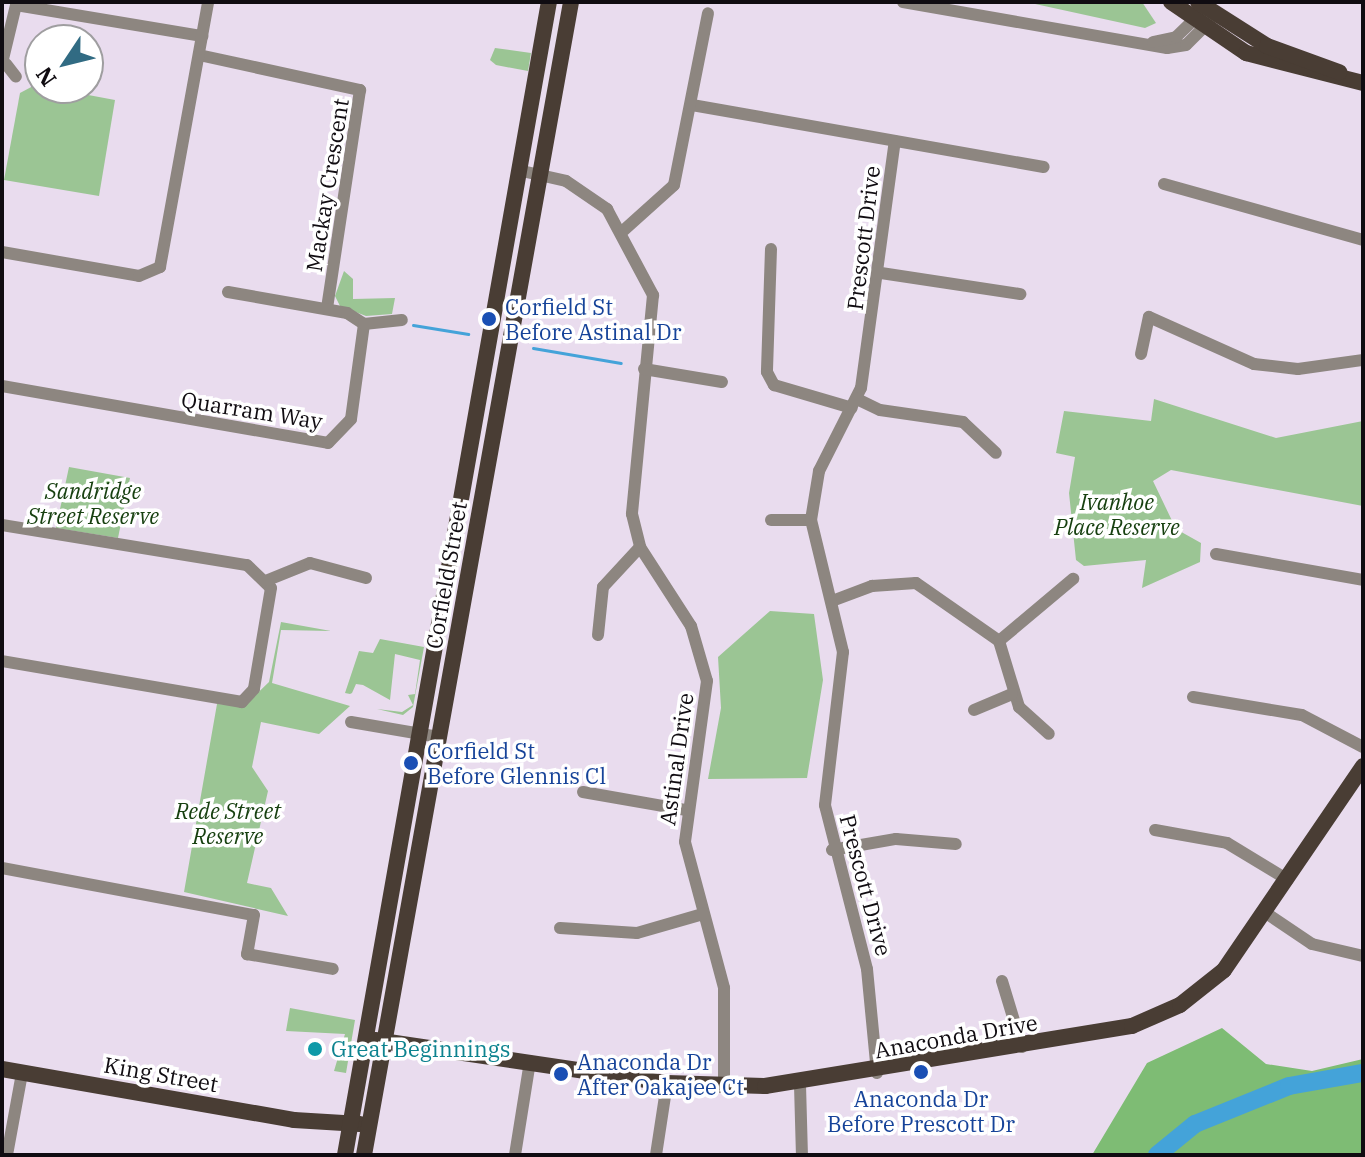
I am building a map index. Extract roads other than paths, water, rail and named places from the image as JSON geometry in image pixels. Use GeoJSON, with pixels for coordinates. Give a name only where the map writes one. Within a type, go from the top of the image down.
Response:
{"type":"FeatureCollection","features":[{"type":"Feature","properties":{"kind":"main road","name":"Corfield Street"},"geometry":{"type":"LineString","coordinates":[[365,1149],[377,1034],[421,733],[522,171],[549,2]]}},
{"type":"Feature","properties":{"kind":"main road","name":"Corfield Street"},"geometry":{"type":"LineString","coordinates":[[347,1148],[351,1122],[377,1034],[439,737],[571,2]]}},
{"type":"Feature","properties":{"kind":"main road"},"geometry":{"type":"LineString","coordinates":[[1171,2],[1198,25],[1276,65],[1363,82]]}},
{"type":"Feature","properties":{"kind":"main road"},"geometry":{"type":"LineString","coordinates":[[1206,9],[1267,46],[1363,82]]}},
{"type":"Feature","properties":{"kind":"main road","name":"Anaconda Drive"},"geometry":{"type":"LineString","coordinates":[[377,1034],[667,1083],[800,1085],[1118,1030],[1172,1010],[1224,970],[1266,913],[1363,766]]}},
{"type":"Feature","properties":{"kind":"main road","name":"King Street"},"geometry":{"type":"LineString","coordinates":[[2,1069],[312,1123],[351,1122],[369,1126]]}},
{"type":"Feature","properties":{"kind":"main road","name":"King Street"},"geometry":{"type":"LineString","coordinates":[[312,1123],[347,1148],[365,1149]]}},
{"type":"Feature","properties":{"kind":"street"},"geometry":{"type":"LineString","coordinates":[[2,252],[155,273],[208,2]]}},
{"type":"Feature","properties":{"kind":"street"},"geometry":{"type":"LineString","coordinates":[[903,2],[1180,48],[1206,9]]}},
{"type":"Feature","properties":{"kind":"street"},"geometry":{"type":"LineString","coordinates":[[16,77],[4,64],[15,3],[202,36]]}},
{"type":"Feature","properties":{"kind":"street"},"geometry":{"type":"LineString","coordinates":[[624,230],[674,185],[708,13]]}},
{"type":"Feature","properties":{"kind":"street","name":"Mackay Crescent"},"geometry":{"type":"LineString","coordinates":[[199,55],[360,90],[327,309]]}},
{"type":"Feature","properties":{"kind":"street"},"geometry":{"type":"LineString","coordinates":[[692,105],[1044,167]]}},
{"type":"Feature","properties":{"kind":"street","name":"Prescott Drive"},"geometry":{"type":"LineString","coordinates":[[877,1073],[867,969],[832,850],[827,772],[843,652],[811,520],[819,471],[854,403],[881,273],[895,141]]}},
{"type":"Feature","properties":{"kind":"street","name":"Astinal Drive"},"geometry":{"type":"LineString","coordinates":[[522,171],[540,174],[588,192],[624,230],[653,295],[634,442],[640,547],[702,652],[706,709],[686,810],[690,873],[724,988],[724,1085]]}},
{"type":"Feature","properties":{"kind":"street"},"geometry":{"type":"LineString","coordinates":[[1164,184],[1363,240]]}},
{"type":"Feature","properties":{"kind":"street"},"geometry":{"type":"LineString","coordinates":[[771,249],[763,351],[774,385],[880,410],[963,422],[996,453]]}},
{"type":"Feature","properties":{"kind":"street"},"geometry":{"type":"LineString","coordinates":[[881,273],[1020,294]]}},
{"type":"Feature","properties":{"kind":"street"},"geometry":{"type":"LineString","coordinates":[[228,292],[327,309],[364,324],[402,320]]}},
{"type":"Feature","properties":{"kind":"street"},"geometry":{"type":"LineString","coordinates":[[1141,354],[1149,317],[1254,364],[1298,369],[1363,360]]}},
{"type":"Feature","properties":{"kind":"street","name":"Quarram Way"},"geometry":{"type":"LineString","coordinates":[[2,386],[328,443],[351,419],[364,324]]}},
{"type":"Feature","properties":{"kind":"street"},"geometry":{"type":"LineString","coordinates":[[644,369],[722,382]]}},
{"type":"Feature","properties":{"kind":"street"},"geometry":{"type":"LineString","coordinates":[[771,520],[811,520]]}},
{"type":"Feature","properties":{"kind":"street"},"geometry":{"type":"LineString","coordinates":[[2,525],[247,565],[268,580]]}},
{"type":"Feature","properties":{"kind":"street"},"geometry":{"type":"LineString","coordinates":[[598,635],[603,587],[640,547]]}},
{"type":"Feature","properties":{"kind":"street"},"geometry":{"type":"LineString","coordinates":[[1216,554],[1363,580]]}},
{"type":"Feature","properties":{"kind":"street"},"geometry":{"type":"LineString","coordinates":[[268,580],[310,563],[366,578]]}},
{"type":"Feature","properties":{"kind":"street"},"geometry":{"type":"LineString","coordinates":[[999,641],[1073,579]]}},
{"type":"Feature","properties":{"kind":"street"},"geometry":{"type":"LineString","coordinates":[[2,661],[242,702],[254,689],[268,580]]}},
{"type":"Feature","properties":{"kind":"street"},"geometry":{"type":"LineString","coordinates":[[832,601],[872,586],[916,583],[999,641],[1012,694],[1049,734]]}},
{"type":"Feature","properties":{"kind":"street"},"geometry":{"type":"LineString","coordinates":[[974,710],[1012,694]]}},
{"type":"Feature","properties":{"kind":"street"},"geometry":{"type":"LineString","coordinates":[[1193,697],[1302,715],[1363,747]]}},
{"type":"Feature","properties":{"kind":"street"},"geometry":{"type":"LineString","coordinates":[[351,722],[439,737]]}},
{"type":"Feature","properties":{"kind":"street"},"geometry":{"type":"LineString","coordinates":[[583,792],[686,810]]}},
{"type":"Feature","properties":{"kind":"street"},"geometry":{"type":"LineString","coordinates":[[1155,830],[1227,843],[1288,880]]}},
{"type":"Feature","properties":{"kind":"street"},"geometry":{"type":"LineString","coordinates":[[832,850],[896,839],[956,844]]}},
{"type":"Feature","properties":{"kind":"street"},"geometry":{"type":"LineString","coordinates":[[2,868],[254,915],[247,954],[333,969]]}},
{"type":"Feature","properties":{"kind":"street"},"geometry":{"type":"LineString","coordinates":[[1266,913],[1312,944],[1363,956]]}},
{"type":"Feature","properties":{"kind":"street"},"geometry":{"type":"LineString","coordinates":[[560,928],[637,933],[703,914]]}},
{"type":"Feature","properties":{"kind":"street"},"geometry":{"type":"LineString","coordinates":[[1002,981],[1022,1047]]}},
{"type":"Feature","properties":{"kind":"street"},"geometry":{"type":"LineString","coordinates":[[515,1155],[530,1061]]}},
{"type":"Feature","properties":{"kind":"street"},"geometry":{"type":"LineString","coordinates":[[7,1155],[22,1073]]}},
{"type":"Feature","properties":{"kind":"street"},"geometry":{"type":"LineString","coordinates":[[656,1155],[667,1083]]}},
{"type":"Feature","properties":{"kind":"street"},"geometry":{"type":"LineString","coordinates":[[800,1085],[802,1155]]}},
{"type":"Feature","properties":{"kind":"waterway"},"geometry":{"type":"LineString","coordinates":[[413,325],[468,334]]}},
{"type":"Feature","properties":{"kind":"waterway"},"geometry":{"type":"LineString","coordinates":[[533,348],[621,363]]}},
{"type":"Feature","properties":{"kind":"waterway"},"geometry":{"type":"LineString","coordinates":[[1157,1155],[1195,1124],[1289,1086],[1363,1073]]}},
{"type":"Feature","properties":{"kind":"place","name":"Corfield St Before Astinal Dr"},"geometry":{"type":"Point","coordinates":[489,319]}},
{"type":"Feature","properties":{"kind":"place","name":"Corfield St Before Glennis Cl"},"geometry":{"type":"Point","coordinates":[411,763]}},
{"type":"Feature","properties":{"kind":"place","name":"Great Beginnings"},"geometry":{"type":"Point","coordinates":[315,1049]}},
{"type":"Feature","properties":{"kind":"place","name":"Anaconda Dr Before Prescott Dr"},"geometry":{"type":"Point","coordinates":[921,1072]}},
{"type":"Feature","properties":{"kind":"place","name":"Anaconda Dr After Oakajee Ct"},"geometry":{"type":"Point","coordinates":[561,1074]}},
{"type":"Feature","properties":{"kind":"park label","name":"Sandridge Street Reserve"},"geometry":{"type":"Point","coordinates":[93,502]}},
{"type":"Feature","properties":{"kind":"park label","name":"Ivanhoe Place Reserve"},"geometry":{"type":"Point","coordinates":[1117,514]}},
{"type":"Feature","properties":{"kind":"park label","name":"Rede Street Reserve"},"geometry":{"type":"Point","coordinates":[228,822]}}]}
